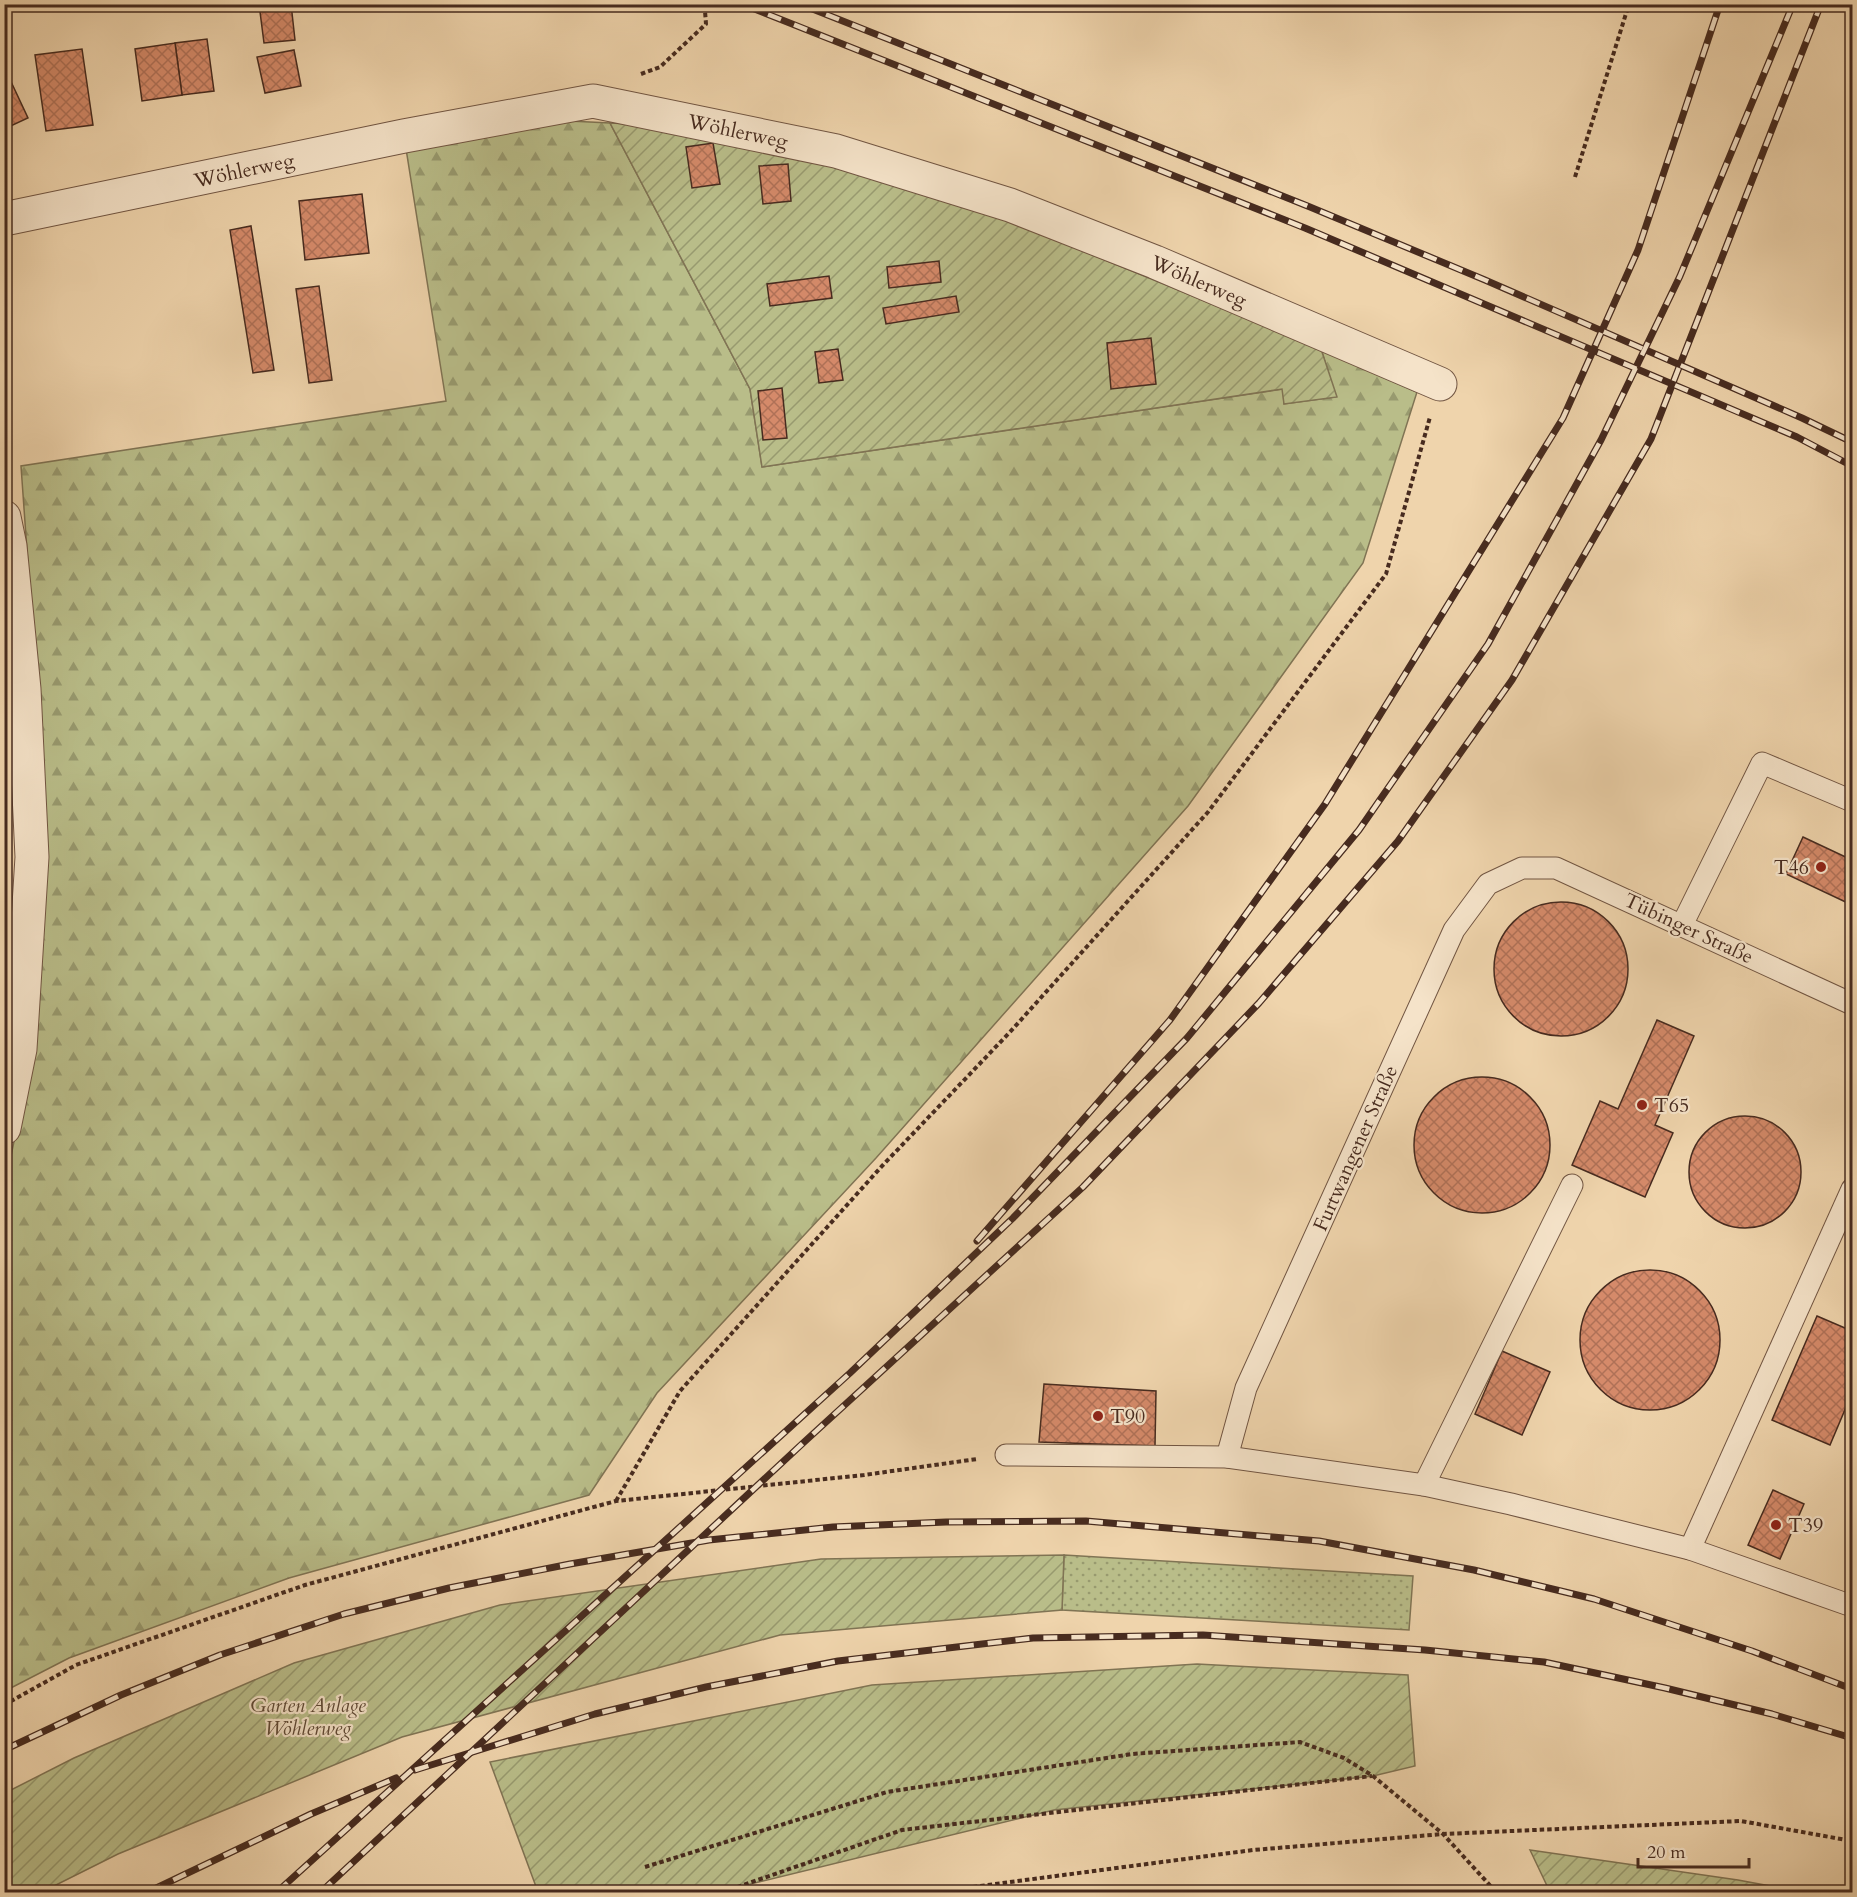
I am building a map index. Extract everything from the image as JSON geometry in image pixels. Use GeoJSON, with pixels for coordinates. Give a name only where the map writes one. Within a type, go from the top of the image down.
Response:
{"type":"FeatureCollection","features":[{"type":"Feature","properties":{"kind":"street","name":"Wöhlerweg"},"geometry":{"type":"LineString","coordinates":[[4,219],[404,136],[593,101],[836,151],[1010,205],[1155,262],[1440,384]]}},
{"type":"Feature","properties":{"kind":"street"},"geometry":{"type":"LineString","coordinates":[[4,518],[10,546],[24,689],[32,856],[20,1049],[4,1128]]}},
{"type":"Feature","properties":{"kind":"lane"},"geometry":{"type":"LineString","coordinates":[[1682,925],[1762,763],[1852,801]]}},
{"type":"Feature","properties":{"kind":"lane","name":"Tübinger Straße"},"geometry":{"type":"LineString","coordinates":[[1521,868],[1556,868],[1852,1004]]}},
{"type":"Feature","properties":{"kind":"lane","name":"Furtwangener Straße"},"geometry":{"type":"LineString","coordinates":[[1227,1457],[1245,1388],[1454,930],[1488,884],[1521,868]]}},
{"type":"Feature","properties":{"kind":"lane"},"geometry":{"type":"LineString","coordinates":[[1424,1485],[1572,1185]]}},
{"type":"Feature","properties":{"kind":"lane"},"geometry":{"type":"LineString","coordinates":[[1689,1549],[1852,1189]]}},
{"type":"Feature","properties":{"kind":"lane"},"geometry":{"type":"LineString","coordinates":[[1006,1455],[1227,1457],[1424,1485],[1511,1504],[1689,1549],[1852,1606]]}},
{"type":"Feature","properties":{"kind":"path"},"geometry":{"type":"LineString","coordinates":[[639,75],[660,67],[706,24],[707,4]]}},
{"type":"Feature","properties":{"kind":"path"},"geometry":{"type":"LineString","coordinates":[[1575,177],[1629,4]]}},
{"type":"Feature","properties":{"kind":"path"},"geometry":{"type":"LineString","coordinates":[[616,1502],[680,1391],[882,1166],[1010,1032],[1208,812],[1386,574],[1440,384]]}},
{"type":"Feature","properties":{"kind":"path"},"geometry":{"type":"LineString","coordinates":[[4,1705],[75,1665],[305,1585],[616,1502],[864,1475],[1006,1455]]}},
{"type":"Feature","properties":{"kind":"path"},"geometry":{"type":"LineString","coordinates":[[645,1867],[887,1792],[1132,1754],[1300,1742],[1344,1758],[1373,1776],[1443,1834],[1496,1893]]}},
{"type":"Feature","properties":{"kind":"path"},"geometry":{"type":"LineString","coordinates":[[723,1893],[902,1830],[1373,1776]]}},
{"type":"Feature","properties":{"kind":"path"},"geometry":{"type":"LineString","coordinates":[[951,1893],[965,1888],[1253,1850],[1443,1834],[1741,1821],[1852,1841]]}},
{"type":"Feature","properties":{"kind":"green space"},"geometry":{"type":"Polygon","coordinates":[[[506,118],[610,123],[750,389],[762,467],[1283,389],[1284,404],[1336,397],[1321,349],[1417,392],[1363,563],[1188,806],[876,1158],[657,1393],[589,1495],[289,1578],[69,1658],[5,1691],[4,1189],[33,1051],[32,621],[21,466],[446,401],[404,136],[506,118]]]}},
{"type":"Feature","properties":{"kind":"green space"},"geometry":{"type":"Polygon","coordinates":[[[610,123],[674,126],[957,199],[1321,349],[1337,397],[1284,404],[1282,389],[762,467],[750,389],[610,123]]]}},
{"type":"Feature","properties":{"kind":"green space"},"geometry":{"type":"Polygon","coordinates":[[[1064,1555],[1413,1576],[1409,1630],[1062,1610],[1064,1555]]]}},
{"type":"Feature","properties":{"kind":"green space","name":"Garten Anlage Wöhlerweg"},"geometry":{"type":"Polygon","coordinates":[[[1064,1555],[1062,1610],[780,1635],[402,1737],[118,1854],[42,1892],[5,1892],[5,1793],[74,1758],[294,1663],[500,1605],[821,1559],[1064,1555]]]}},
{"type":"Feature","properties":{"kind":"green space"},"geometry":{"type":"Polygon","coordinates":[[[1197,1664],[1408,1675],[1415,1766],[1373,1776],[1054,1810],[718,1892],[538,1892],[490,1762],[872,1685],[1197,1664]]]}},
{"type":"Feature","properties":{"kind":"green space"},"geometry":{"type":"Polygon","coordinates":[[[1530,1850],[1738,1880],[1802,1892],[1550,1892],[1530,1850]]]}},
{"type":"Feature","properties":{"kind":"building"},"geometry":{"type":"Polygon","coordinates":[[[259,4],[291,4],[295,40],[264,43],[259,4]]]}},
{"type":"Feature","properties":{"kind":"building"},"geometry":{"type":"Polygon","coordinates":[[[207,39],[214,91],[182,95],[175,43],[207,39]]]}},
{"type":"Feature","properties":{"kind":"building"},"geometry":{"type":"Polygon","coordinates":[[[175,43],[182,95],[142,101],[135,49],[175,43]]]}},
{"type":"Feature","properties":{"kind":"building"},"geometry":{"type":"Polygon","coordinates":[[[82,49],[93,125],[46,131],[35,55],[82,49]]]}},
{"type":"Feature","properties":{"kind":"building"},"geometry":{"type":"Polygon","coordinates":[[[294,50],[301,86],[265,93],[257,57],[294,50]]]}},
{"type":"Feature","properties":{"kind":"building"},"geometry":{"type":"Polygon","coordinates":[[[6,71],[28,118],[4,129],[4,72],[6,71]]]}},
{"type":"Feature","properties":{"kind":"building"},"geometry":{"type":"Polygon","coordinates":[[[713,143],[720,184],[692,188],[686,147],[713,143]]]}},
{"type":"Feature","properties":{"kind":"building"},"geometry":{"type":"Polygon","coordinates":[[[788,164],[791,201],[763,204],[759,166],[788,164]]]}},
{"type":"Feature","properties":{"kind":"building"},"geometry":{"type":"Polygon","coordinates":[[[362,194],[369,253],[305,260],[299,201],[362,194]]]}},
{"type":"Feature","properties":{"kind":"building"},"geometry":{"type":"Polygon","coordinates":[[[251,226],[274,370],[253,373],[230,230],[251,226]]]}},
{"type":"Feature","properties":{"kind":"building"},"geometry":{"type":"Polygon","coordinates":[[[939,261],[941,282],[889,288],[887,267],[939,261]]]}},
{"type":"Feature","properties":{"kind":"building"},"geometry":{"type":"Polygon","coordinates":[[[829,276],[832,298],[770,306],[767,284],[829,276]]]}},
{"type":"Feature","properties":{"kind":"building"},"geometry":{"type":"Polygon","coordinates":[[[319,286],[332,380],[309,383],[296,289],[319,286]]]}},
{"type":"Feature","properties":{"kind":"building"},"geometry":{"type":"Polygon","coordinates":[[[956,296],[959,312],[886,324],[883,308],[956,296]]]}},
{"type":"Feature","properties":{"kind":"building"},"geometry":{"type":"Polygon","coordinates":[[[1151,338],[1156,384],[1111,389],[1107,343],[1151,338]]]}},
{"type":"Feature","properties":{"kind":"building"},"geometry":{"type":"Polygon","coordinates":[[[838,349],[843,380],[819,383],[815,352],[838,349]]]}},
{"type":"Feature","properties":{"kind":"building"},"geometry":{"type":"Polygon","coordinates":[[[782,388],[787,438],[763,440],[758,391],[782,388]]]}},
{"type":"Feature","properties":{"kind":"building","name":"T46"},"geometry":{"type":"Polygon","coordinates":[[[1803,837],[1852,860],[1852,905],[1786,874],[1803,837]]]}},
{"type":"Feature","properties":{"kind":"building"},"geometry":{"type":"Polygon","coordinates":[[[1561,902],[1587,907],[1608,922],[1623,943],[1628,969],[1623,995],[1608,1016],[1587,1031],[1561,1036],[1535,1031],[1514,1016],[1499,995],[1494,969],[1499,943],[1514,922],[1535,907],[1561,902]]]}},
{"type":"Feature","properties":{"kind":"building","name":"T65"},"geometry":{"type":"Polygon","coordinates":[[[1657,1020],[1694,1036],[1655,1125],[1673,1133],[1645,1197],[1572,1165],[1600,1101],[1618,1109],[1657,1020]]]}},
{"type":"Feature","properties":{"kind":"building"},"geometry":{"type":"Polygon","coordinates":[[[1482,1077],[1508,1082],[1520,1088],[1530,1097],[1539,1107],[1545,1119],[1550,1145],[1545,1171],[1539,1183],[1530,1193],[1520,1202],[1508,1208],[1482,1213],[1456,1208],[1444,1202],[1434,1193],[1425,1183],[1419,1171],[1414,1145],[1419,1119],[1425,1107],[1434,1097],[1444,1088],[1456,1082],[1482,1077]]]}},
{"type":"Feature","properties":{"kind":"building"},"geometry":{"type":"Polygon","coordinates":[[[1745,1116],[1766,1120],[1785,1132],[1797,1151],[1801,1172],[1797,1193],[1785,1212],[1766,1224],[1745,1228],[1724,1224],[1705,1212],[1693,1193],[1689,1172],[1693,1151],[1705,1132],[1724,1120],[1745,1116]]]}},
{"type":"Feature","properties":{"kind":"building"},"geometry":{"type":"Polygon","coordinates":[[[1650,1270],[1677,1276],[1689,1282],[1699,1291],[1708,1301],[1714,1313],[1720,1340],[1714,1367],[1708,1379],[1699,1389],[1689,1398],[1677,1404],[1650,1410],[1623,1404],[1611,1398],[1601,1389],[1592,1379],[1586,1367],[1580,1340],[1586,1313],[1592,1301],[1601,1291],[1611,1282],[1623,1276],[1650,1270]]]}},
{"type":"Feature","properties":{"kind":"building"},"geometry":{"type":"Polygon","coordinates":[[[1817,1316],[1852,1331],[1852,1393],[1830,1445],[1772,1420],[1817,1316]]]}},
{"type":"Feature","properties":{"kind":"building"},"geometry":{"type":"Polygon","coordinates":[[[1502,1351],[1550,1372],[1522,1435],[1475,1414],[1502,1351]]]}},
{"type":"Feature","properties":{"kind":"building","name":"T90"},"geometry":{"type":"Polygon","coordinates":[[[1044,1384],[1156,1391],[1155,1446],[1039,1442],[1044,1384]]]}},
{"type":"Feature","properties":{"kind":"building","name":"T39"},"geometry":{"type":"Polygon","coordinates":[[[1773,1490],[1804,1504],[1780,1559],[1748,1545],[1773,1490]]]}},
{"type":"Feature","properties":{"kind":"railway"},"geometry":{"type":"LineString","coordinates":[[742,4],[1305,228],[1797,437],[1852,466]]}},
{"type":"Feature","properties":{"kind":"railway"},"geometry":{"type":"LineString","coordinates":[[800,4],[1310,207],[1485,280],[1852,442]]}},
{"type":"Feature","properties":{"kind":"railway"},"geometry":{"type":"LineString","coordinates":[[977,1241],[1170,1020],[1325,804],[1563,418],[1638,250],[1720,4]]}},
{"type":"Feature","properties":{"kind":"railway"},"geometry":{"type":"LineString","coordinates":[[277,1892],[850,1373],[1013,1218],[1187,1038],[1359,830],[1488,644],[1601,440],[1680,276],[1793,4]]}},
{"type":"Feature","properties":{"kind":"railway"},"geometry":{"type":"LineString","coordinates":[[321,1892],[802,1444],[1083,1187],[1259,1003],[1398,841],[1512,680],[1651,439],[1821,4]]}},
{"type":"Feature","properties":{"kind":"railway"},"geometry":{"type":"LineString","coordinates":[[4,1750],[121,1695],[220,1655],[344,1614],[449,1588],[709,1540],[833,1527],[946,1522],[1086,1521],[1319,1541],[1474,1570],[1594,1599],[1752,1651],[1852,1689]]}},
{"type":"Feature","properties":{"kind":"railway"},"geometry":{"type":"LineString","coordinates":[[415,1770],[595,1714],[706,1687],[838,1661],[1033,1638],[1203,1635],[1425,1650],[1544,1662],[1772,1714],[1852,1738]]}},
{"type":"Feature","properties":{"kind":"railway"},"geometry":{"type":"LineString","coordinates":[[148,1892],[311,1814],[396,1778]]}},
{"type":"Feature","properties":{"kind":"place","name":"T46"},"geometry":{"type":"Point","coordinates":[1821,867]}},
{"type":"Feature","properties":{"kind":"place","name":"T65"},"geometry":{"type":"Point","coordinates":[1642,1105]}},
{"type":"Feature","properties":{"kind":"place","name":"T90"},"geometry":{"type":"Point","coordinates":[1098,1416]}},
{"type":"Feature","properties":{"kind":"place","name":"T39"},"geometry":{"type":"Point","coordinates":[1776,1525]}}]}
